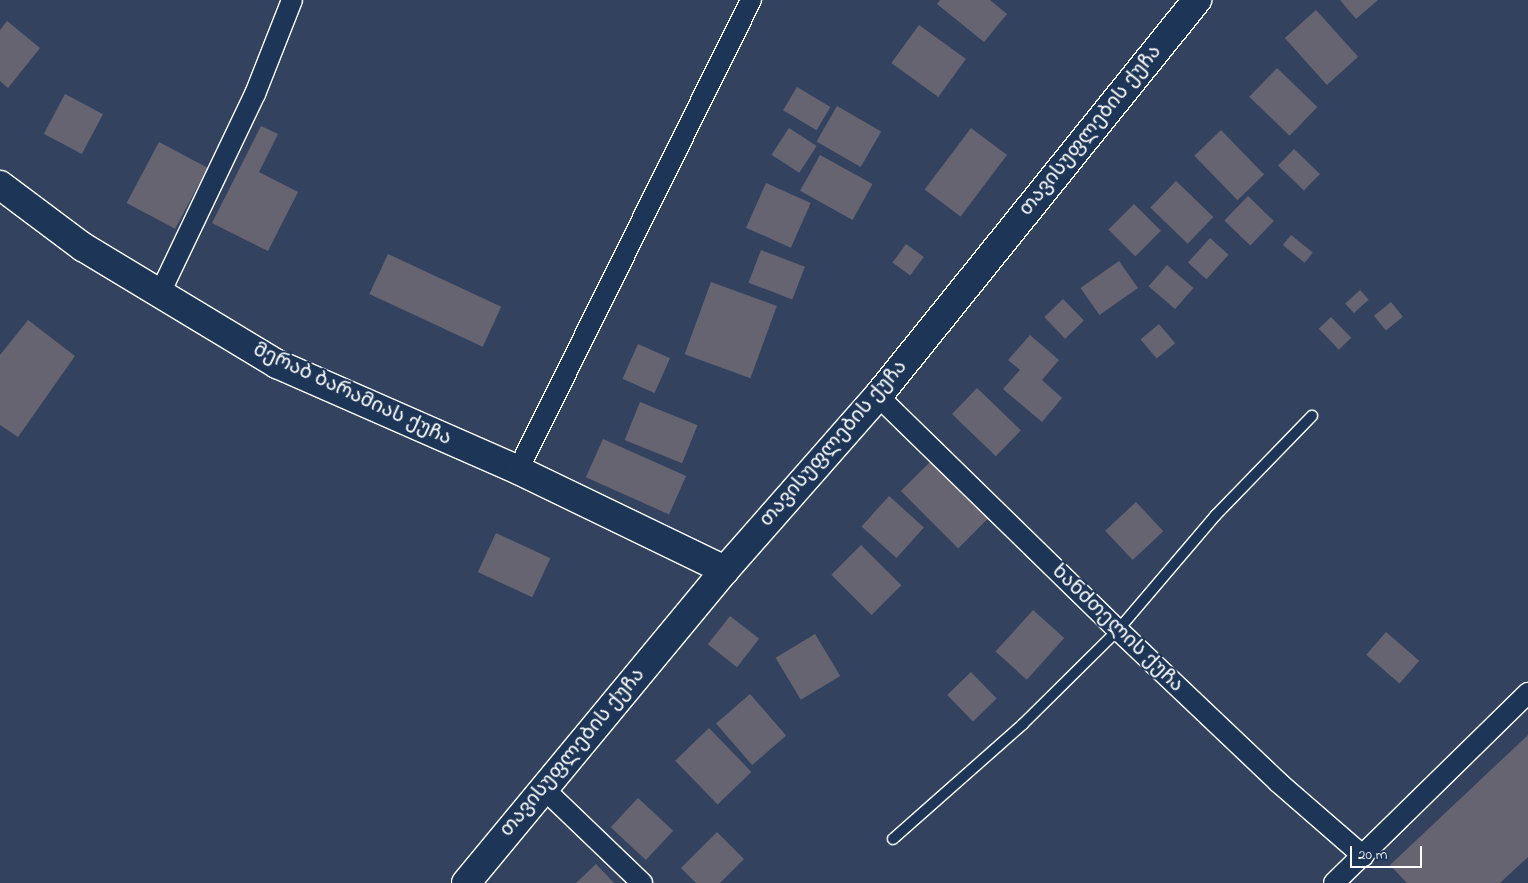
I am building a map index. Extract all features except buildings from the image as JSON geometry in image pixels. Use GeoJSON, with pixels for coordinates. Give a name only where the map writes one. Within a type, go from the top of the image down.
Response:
{"type":"FeatureCollection","features":[{"type":"Feature","properties":{"kind":"main road","name":"თავისუფლების ქუჩა"},"geometry":{"type":"LineString","coordinates":[[466,883],[725,570],[878,396],[1197,0]]}},
{"type":"Feature","properties":{"kind":"main road","name":"მერაბ ბარამიას ქუჩა"},"geometry":{"type":"LineString","coordinates":[[0,185],[83,246],[277,364],[518,470],[725,570]]}},
{"type":"Feature","properties":{"kind":"street"},"geometry":{"type":"LineString","coordinates":[[160,293],[255,94],[292,0]]}},
{"type":"Feature","properties":{"kind":"street"},"geometry":{"type":"LineString","coordinates":[[518,470],[752,0]]}},
{"type":"Feature","properties":{"kind":"street","name":"ხანძთელის ქუჩა"},"geometry":{"type":"LineString","coordinates":[[878,396],[1118,630],[1278,782],[1363,856]]}},
{"type":"Feature","properties":{"kind":"street"},"geometry":{"type":"LineString","coordinates":[[1334,883],[1528,693]]}},
{"type":"Feature","properties":{"kind":"street"},"geometry":{"type":"LineString","coordinates":[[544,789],[642,883]]}},
{"type":"Feature","properties":{"kind":"lane"},"geometry":{"type":"LineString","coordinates":[[893,839],[1024,724],[1118,630],[1216,515],[1312,416]]}}]}
